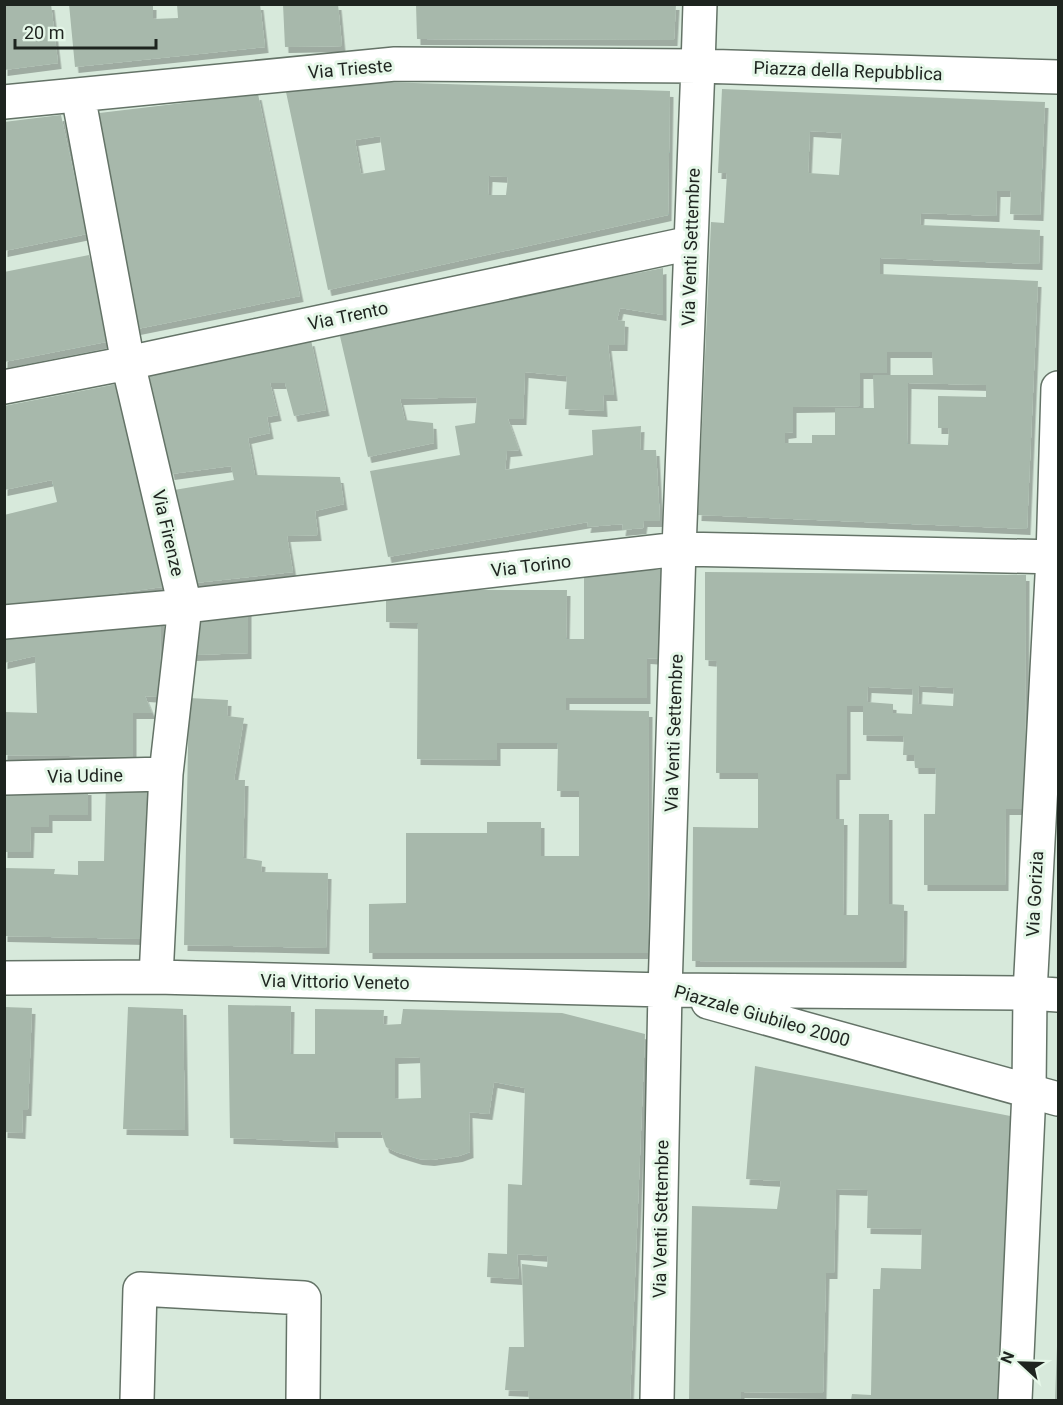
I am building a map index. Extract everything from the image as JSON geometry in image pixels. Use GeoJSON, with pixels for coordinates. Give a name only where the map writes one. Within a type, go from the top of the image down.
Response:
{"type":"FeatureCollection","features":[{"type":"Feature","properties":{"kind":"street"},"geometry":{"type":"LineString","coordinates":[[698,66],[700,4]]}},
{"type":"Feature","properties":{"kind":"street","name":"Via Trieste"},"geometry":{"type":"LineString","coordinates":[[4,102],[395,64],[698,66]]}},
{"type":"Feature","properties":{"kind":"street","name":"Piazza della Repubblica"},"geometry":{"type":"LineString","coordinates":[[698,66],[1059,77]]}},
{"type":"Feature","properties":{"kind":"street","name":"Via Venti Settembre"},"geometry":{"type":"LineString","coordinates":[[657,1401],[665,990],[698,66]]}},
{"type":"Feature","properties":{"kind":"street","name":"Via Firenze"},"geometry":{"type":"LineString","coordinates":[[78,95],[128,363],[185,606],[166,774],[156,977]]}},
{"type":"Feature","properties":{"kind":"street","name":"Via Trento"},"geometry":{"type":"LineString","coordinates":[[4,387],[128,363],[691,243]]}},
{"type":"Feature","properties":{"kind":"street","name":"Via Gorizia"},"geometry":{"type":"LineString","coordinates":[[1015,1401],[1044,1095],[1044,994],[1059,388]]}},
{"type":"Feature","properties":{"kind":"street","name":"Via Torino"},"geometry":{"type":"LineString","coordinates":[[4,622],[185,606],[679,549],[1056,557]]}},
{"type":"Feature","properties":{"kind":"street","name":"Via Udine"},"geometry":{"type":"LineString","coordinates":[[4,778],[166,774]]}},
{"type":"Feature","properties":{"kind":"street","name":"Via Vittorio Veneto"},"geometry":{"type":"LineString","coordinates":[[4,978],[156,977],[665,990]]}},
{"type":"Feature","properties":{"kind":"street","name":"Piazzale Giubileo 2000"},"geometry":{"type":"LineString","coordinates":[[665,990],[1044,994]]}},
{"type":"Feature","properties":{"kind":"street","name":"Piazzale Giubileo 2000"},"geometry":{"type":"LineString","coordinates":[[665,990],[1044,1095]]}},
{"type":"Feature","properties":{"kind":"street"},"geometry":{"type":"LineString","coordinates":[[138,1401],[140,1289],[304,1298],[303,1401]]}},
{"type":"Feature","properties":{"kind":"building"},"geometry":{"type":"Polygon","coordinates":[[[4,4],[51,4],[58,63],[4,70],[4,4]]]}},
{"type":"Feature","properties":{"kind":"building"},"geometry":{"type":"Polygon","coordinates":[[[69,4],[153,4],[153,19],[178,18],[177,4],[260,4],[265,47],[75,67],[69,4]]]}},
{"type":"Feature","properties":{"kind":"building"},"geometry":{"type":"Polygon","coordinates":[[[283,4],[338,4],[342,46],[285,47],[283,4]]]}},
{"type":"Feature","properties":{"kind":"building"},"geometry":{"type":"Polygon","coordinates":[[[416,4],[676,4],[674,40],[417,39],[416,4]]]}},
{"type":"Feature","properties":{"kind":"building"},"geometry":{"type":"Polygon","coordinates":[[[382,82],[670,91],[668,215],[328,290],[286,92],[382,82]],[[380,136],[355,140],[361,174],[385,170],[380,136]],[[489,176],[488,195],[506,195],[508,177],[489,176]]]}},
{"type":"Feature","properties":{"kind":"building"},"geometry":{"type":"Polygon","coordinates":[[[722,89],[1045,102],[1040,215],[1010,214],[1011,191],[997,191],[996,216],[921,213],[920,225],[1040,230],[1039,264],[880,258],[880,274],[1038,281],[1027,529],[698,515],[711,222],[724,223],[727,173],[718,173],[722,89]],[[810,131],[808,173],[839,175],[842,133],[810,131]],[[887,352],[887,373],[860,373],[860,406],[793,407],[793,432],[785,433],[785,443],[812,443],[812,435],[835,435],[835,408],[874,408],[873,375],[933,375],[932,352],[887,352]],[[908,383],[907,444],[948,445],[949,428],[938,428],[938,396],[986,397],[986,385],[908,383]]]}},
{"type":"Feature","properties":{"kind":"building"},"geometry":{"type":"Polygon","coordinates":[[[258,94],[300,296],[137,329],[91,114],[258,94]]]}},
{"type":"Feature","properties":{"kind":"building"},"geometry":{"type":"Polygon","coordinates":[[[61,115],[87,234],[4,251],[4,122],[61,115]]]}},
{"type":"Feature","properties":{"kind":"building"},"geometry":{"type":"Polygon","coordinates":[[[89,255],[111,341],[4,362],[4,272],[89,255]]]}},
{"type":"Feature","properties":{"kind":"building"},"geometry":{"type":"Polygon","coordinates":[[[663,268],[663,315],[620,308],[617,320],[625,321],[624,345],[608,345],[614,395],[603,395],[604,411],[565,409],[567,376],[525,372],[523,419],[508,419],[519,450],[507,451],[505,470],[593,455],[592,430],[641,426],[640,450],[656,450],[660,521],[644,521],[643,528],[622,530],[623,524],[587,527],[588,522],[388,557],[370,471],[460,455],[455,426],[475,423],[477,397],[400,399],[405,420],[433,423],[434,443],[368,457],[339,332],[663,268]]]}},
{"type":"Feature","properties":{"kind":"building"},"geometry":{"type":"Polygon","coordinates":[[[311,340],[326,410],[294,416],[285,383],[270,383],[278,415],[267,417],[270,433],[248,438],[255,475],[340,477],[344,504],[315,511],[318,535],[287,536],[293,572],[195,583],[174,490],[234,480],[231,466],[171,474],[149,375],[311,340]]]}},
{"type":"Feature","properties":{"kind":"building"},"geometry":{"type":"Polygon","coordinates":[[[117,384],[162,587],[4,609],[4,515],[57,502],[52,480],[4,490],[4,406],[117,384]]]}},
{"type":"Feature","properties":{"kind":"building"},"geometry":{"type":"Polygon","coordinates":[[[584,570],[662,570],[662,659],[647,658],[647,698],[566,698],[566,710],[649,711],[648,953],[369,953],[369,904],[406,903],[406,833],[487,833],[487,822],[541,822],[541,856],[579,856],[579,791],[557,791],[558,743],[497,743],[497,760],[417,759],[418,623],[386,622],[386,590],[567,590],[566,639],[584,639],[584,570]]]}},
{"type":"Feature","properties":{"kind":"building"},"geometry":{"type":"Polygon","coordinates":[[[705,572],[1026,575],[1025,809],[1006,809],[1005,885],[924,885],[924,814],[935,814],[936,768],[915,768],[914,755],[903,755],[904,736],[863,735],[863,706],[847,706],[847,774],[836,774],[836,819],[844,819],[843,915],[858,915],[859,814],[889,814],[889,904],[904,905],[903,962],[692,961],[693,827],[758,828],[758,773],[716,773],[717,661],[705,660],[705,572]],[[919,686],[918,704],[953,706],[954,688],[919,686]],[[868,687],[867,702],[893,704],[893,713],[912,714],[913,689],[868,687]]]}},
{"type":"Feature","properties":{"kind":"building"},"geometry":{"type":"Polygon","coordinates":[[[248,606],[248,653],[193,655],[192,612],[248,606]]]}},
{"type":"Feature","properties":{"kind":"building"},"geometry":{"type":"Polygon","coordinates":[[[161,619],[160,697],[145,696],[152,713],[133,713],[133,757],[4,755],[4,712],[37,713],[35,656],[4,663],[4,637],[161,619]]]}},
{"type":"Feature","properties":{"kind":"building"},"geometry":{"type":"Polygon","coordinates":[[[189,698],[228,700],[227,716],[244,718],[234,780],[245,780],[243,858],[262,861],[261,872],[328,873],[326,948],[184,945],[189,698]]]}},
{"type":"Feature","properties":{"kind":"building"},"geometry":{"type":"Polygon","coordinates":[[[106,782],[122,791],[163,792],[161,843],[144,843],[142,939],[4,936],[4,868],[55,869],[54,874],[78,875],[78,861],[104,861],[106,782]]]}},
{"type":"Feature","properties":{"kind":"building"},"geometry":{"type":"Polygon","coordinates":[[[4,789],[88,789],[88,815],[49,815],[49,827],[31,827],[30,852],[4,852],[4,789]]]}},
{"type":"Feature","properties":{"kind":"building"},"geometry":{"type":"Polygon","coordinates":[[[228,1005],[291,1006],[290,1054],[315,1054],[315,1009],[384,1010],[383,1025],[401,1024],[403,1009],[562,1013],[645,1034],[630,1400],[529,1400],[528,1391],[505,1390],[509,1347],[524,1347],[522,1264],[547,1267],[548,1256],[517,1254],[519,1279],[487,1277],[488,1253],[507,1254],[508,1184],[522,1185],[525,1088],[494,1082],[489,1114],[469,1112],[470,1152],[459,1156],[431,1160],[396,1152],[386,1147],[381,1132],[334,1132],[335,1142],[230,1138],[228,1005]],[[420,1057],[395,1058],[395,1099],[421,1098],[420,1057]]]}},
{"type":"Feature","properties":{"kind":"building"},"geometry":{"type":"Polygon","coordinates":[[[4,1007],[32,1008],[28,1110],[23,1110],[22,1133],[4,1132],[4,1007]]]}},
{"type":"Feature","properties":{"kind":"building"},"geometry":{"type":"Polygon","coordinates":[[[128,1007],[183,1009],[185,1130],[123,1129],[128,1007]]]}},
{"type":"Feature","properties":{"kind":"building"},"geometry":{"type":"Polygon","coordinates":[[[755,1066],[1020,1118],[999,1400],[851,1400],[852,1394],[871,1395],[873,1289],[880,1289],[881,1268],[921,1269],[922,1229],[867,1228],[868,1190],[836,1189],[834,1273],[826,1273],[823,1393],[741,1392],[741,1400],[689,1400],[692,1206],[777,1209],[781,1181],[746,1179],[755,1066]]]}},
{"type":"Feature","properties":{"kind":"building"},"geometry":{"type":"Polygon","coordinates":[[[1057,1346],[1058,1400],[1055,1400],[1057,1346]]]}}]}
